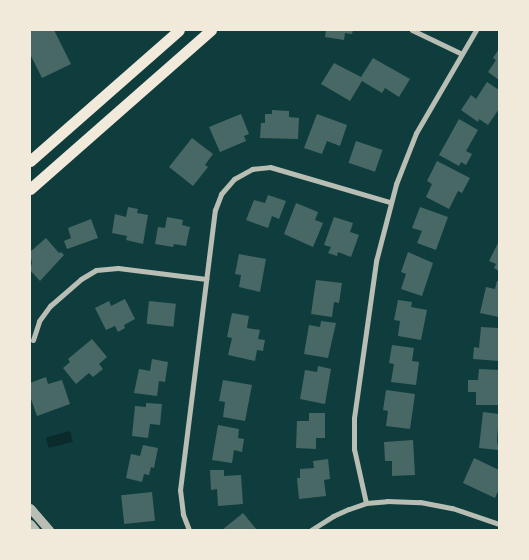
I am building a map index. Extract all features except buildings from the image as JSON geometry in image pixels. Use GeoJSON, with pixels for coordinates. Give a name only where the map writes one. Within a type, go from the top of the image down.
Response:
{"type":"FeatureCollection","features":[{"type":"Feature","properties":{"kind":"main road"},"geometry":{"type":"LineString","coordinates":[[30,161],[179,30]]}},
{"type":"Feature","properties":{"kind":"main road"},"geometry":{"type":"LineString","coordinates":[[30,189],[211,30]]}},
{"type":"Feature","properties":{"kind":"street"},"geometry":{"type":"LineString","coordinates":[[412,30],[462,54]]}},
{"type":"Feature","properties":{"kind":"street"},"geometry":{"type":"LineString","coordinates":[[366,503],[354,449],[354,418],[376,260],[390,202],[416,133],[476,30]]}},
{"type":"Feature","properties":{"kind":"street"},"geometry":{"type":"LineString","coordinates":[[189,530],[183,514],[180,490],[215,210],[221,194],[234,179],[252,169],[270,167],[390,202]]}},
{"type":"Feature","properties":{"kind":"street"},"geometry":{"type":"LineString","coordinates":[[33,340],[38,321],[50,306],[96,270],[118,268],[206,279]]}},
{"type":"Feature","properties":{"kind":"street"},"geometry":{"type":"LineString","coordinates":[[311,530],[333,516],[366,503],[387,500],[420,502],[452,508],[499,524]]}},
{"type":"Feature","properties":{"kind":"street"},"geometry":{"type":"LineString","coordinates":[[30,508],[49,530]]}},
{"type":"Feature","properties":{"kind":"street"},"geometry":{"type":"LineString","coordinates":[[30,524],[35,530]]}},
{"type":"Feature","properties":{"kind":"water"},"geometry":{"type":"Polygon","coordinates":[[[70,431],[73,442],[49,448],[46,437],[70,431]]]}}]}
